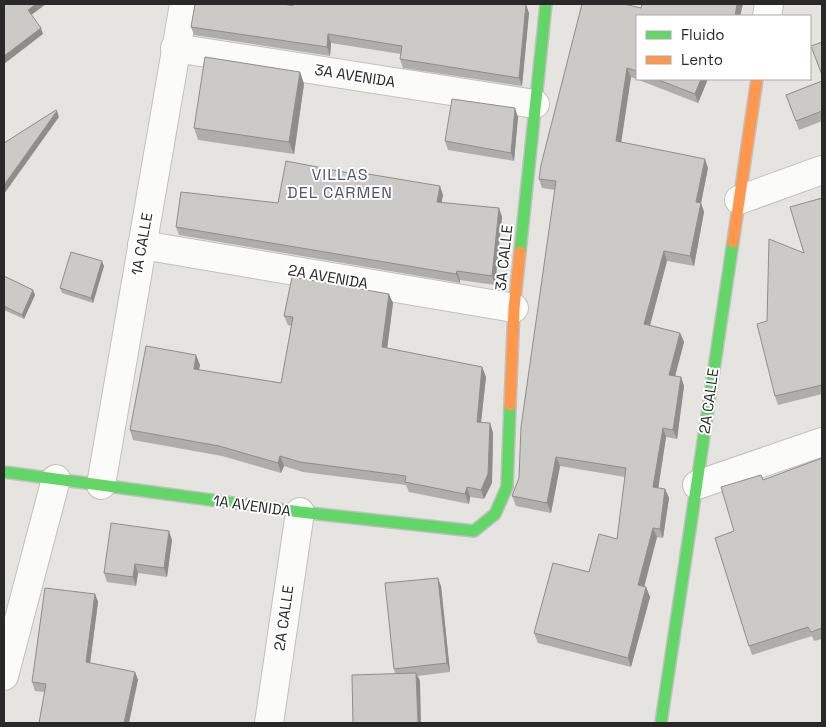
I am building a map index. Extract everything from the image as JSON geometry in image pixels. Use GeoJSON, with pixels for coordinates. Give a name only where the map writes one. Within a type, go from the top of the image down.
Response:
{"type":"FeatureCollection","features":[{"type":"Feature","properties":{"kind":"street","name":"1A CALLE"},"geometry":{"type":"LineString","coordinates":[[101,485],[184,4]]}},
{"type":"Feature","properties":{"kind":"street","name":"3A CALLE"},"geometry":{"type":"LineString","coordinates":[[495,514],[507,488],[514,308],[546,4]]}},
{"type":"Feature","properties":{"kind":"street","name":"3A AVENIDA"},"geometry":{"type":"LineString","coordinates":[[175,48],[535,104]]}},
{"type":"Feature","properties":{"kind":"street","name":"2A CALLE"},"geometry":{"type":"LineString","coordinates":[[661,723],[757,80]]}},
{"type":"Feature","properties":{"kind":"street"},"geometry":{"type":"LineString","coordinates":[[739,200],[822,170]]}},
{"type":"Feature","properties":{"kind":"street","name":"2A AVENIDA"},"geometry":{"type":"LineString","coordinates":[[142,245],[514,308]]}},
{"type":"Feature","properties":{"kind":"street"},"geometry":{"type":"LineString","coordinates":[[697,485],[822,442]]}},
{"type":"Feature","properties":{"kind":"street","name":"1A AVENIDA"},"geometry":{"type":"LineString","coordinates":[[4,472],[300,512],[474,531],[495,514]]}},
{"type":"Feature","properties":{"kind":"street"},"geometry":{"type":"LineString","coordinates":[[4,676],[56,479]]}},
{"type":"Feature","properties":{"kind":"street","name":"2A CALLE"},"geometry":{"type":"LineString","coordinates":[[269,723],[300,512]]}},
{"type":"Feature","properties":{"kind":"building"},"geometry":{"type":"Polygon","coordinates":[[[4,4],[36,4],[28,10],[41,28],[4,56],[4,4]]]}},
{"type":"Feature","properties":{"kind":"building"},"geometry":{"type":"Polygon","coordinates":[[[195,4],[284,4],[293,6],[293,4],[526,4],[519,78],[400,59],[402,46],[328,34],[327,47],[191,27],[195,4]]]}},
{"type":"Feature","properties":{"kind":"building"},"geometry":{"type":"Polygon","coordinates":[[[582,4],[624,4],[641,8],[642,4],[737,4],[735,15],[636,15],[636,71],[627,68],[616,141],[705,159],[696,202],[701,203],[690,256],[664,251],[644,324],[680,333],[669,375],[681,377],[673,430],[663,428],[653,487],[665,489],[660,529],[653,528],[638,585],[646,587],[628,658],[534,633],[553,563],[589,572],[599,534],[617,539],[626,468],[556,457],[547,503],[512,496],[519,478],[521,427],[556,181],[539,179],[582,4]]]}},
{"type":"Feature","properties":{"kind":"building"},"geometry":{"type":"Polygon","coordinates":[[[822,42],[822,75],[811,46],[822,42]]]}},
{"type":"Feature","properties":{"kind":"building"},"geometry":{"type":"Polygon","coordinates":[[[205,57],[300,72],[289,142],[194,128],[205,57]]]}},
{"type":"Feature","properties":{"kind":"building"},"geometry":{"type":"Polygon","coordinates":[[[659,80],[701,80],[695,94],[659,80]]]}},
{"type":"Feature","properties":{"kind":"building"},"geometry":{"type":"Polygon","coordinates":[[[822,81],[822,111],[796,121],[786,95],[822,81]]]}},
{"type":"Feature","properties":{"kind":"building"},"geometry":{"type":"Polygon","coordinates":[[[452,99],[515,108],[511,153],[445,141],[452,99]]]}},
{"type":"Feature","properties":{"kind":"building"},"geometry":{"type":"Polygon","coordinates":[[[57,111],[4,185],[4,143],[57,111]]]}},
{"type":"Feature","properties":{"kind":"building"},"geometry":{"type":"Polygon","coordinates":[[[286,161],[349,173],[350,171],[440,186],[437,202],[499,208],[492,276],[457,271],[456,274],[176,227],[181,192],[278,203],[286,161]]]}},
{"type":"Feature","properties":{"kind":"building"},"geometry":{"type":"Polygon","coordinates":[[[822,198],[822,385],[775,396],[757,324],[767,321],[769,239],[804,253],[790,207],[822,198]]]}},
{"type":"Feature","properties":{"kind":"building"},"geometry":{"type":"Polygon","coordinates":[[[71,252],[102,261],[91,298],[60,288],[71,252]]]}},
{"type":"Feature","properties":{"kind":"building"},"geometry":{"type":"Polygon","coordinates":[[[4,276],[33,290],[22,315],[4,306],[4,276]]]}},
{"type":"Feature","properties":{"kind":"building"},"geometry":{"type":"Polygon","coordinates":[[[292,277],[389,294],[382,347],[482,367],[477,422],[490,423],[488,474],[481,490],[467,487],[465,494],[405,482],[406,476],[300,462],[280,456],[278,463],[219,446],[130,430],[146,346],[196,355],[194,369],[281,383],[293,317],[284,316],[292,277]]]}},
{"type":"Feature","properties":{"kind":"building"},"geometry":{"type":"Polygon","coordinates":[[[822,458],[822,628],[811,632],[808,627],[749,646],[715,538],[734,531],[721,487],[761,475],[763,480],[822,458]]]}},
{"type":"Feature","properties":{"kind":"building"},"geometry":{"type":"Polygon","coordinates":[[[111,523],[169,531],[164,568],[135,564],[133,577],[104,573],[111,523]]]}},
{"type":"Feature","properties":{"kind":"building"},"geometry":{"type":"Polygon","coordinates":[[[438,578],[447,663],[394,669],[385,583],[438,578]]]}},
{"type":"Feature","properties":{"kind":"building"},"geometry":{"type":"Polygon","coordinates":[[[45,588],[95,594],[86,662],[135,672],[124,723],[39,723],[46,684],[32,682],[45,588]]]}},
{"type":"Feature","properties":{"kind":"building"},"geometry":{"type":"Polygon","coordinates":[[[416,673],[418,723],[353,723],[352,675],[416,673]]]}},
{"type":"Feature","properties":{"kind":"traffic: fast"},"geometry":{"type":"LineString","coordinates":[[520,252],[546,4]]}},
{"type":"Feature","properties":{"kind":"traffic: fast"},"geometry":{"type":"LineString","coordinates":[[661,723],[733,242]]}},
{"type":"Feature","properties":{"kind":"traffic: fast"},"geometry":{"type":"LineString","coordinates":[[4,472],[300,512],[474,531],[495,514],[507,487],[510,405]]}},
{"type":"Feature","properties":{"kind":"traffic: slow"},"geometry":{"type":"LineString","coordinates":[[733,242],[757,80]]}},
{"type":"Feature","properties":{"kind":"traffic: slow"},"geometry":{"type":"LineString","coordinates":[[510,405],[514,308],[520,252]]}},
{"type":"Feature","properties":{"kind":"district","name":"VILLAS DEL CARMEN"},"geometry":{"type":"Point","coordinates":[340,183]}}]}
